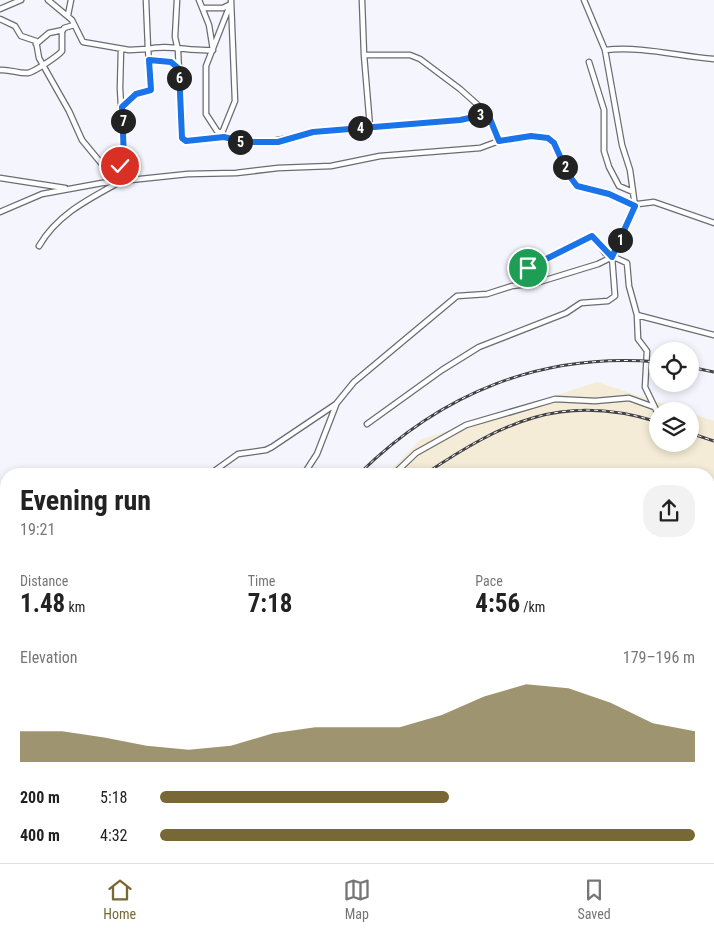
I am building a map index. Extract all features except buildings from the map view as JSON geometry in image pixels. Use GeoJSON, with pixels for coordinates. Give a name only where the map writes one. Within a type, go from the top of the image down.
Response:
{"type":"FeatureCollection","features":[{"type":"Feature","properties":{"kind":"street"},"geometry":{"type":"LineString","coordinates":[[0,9],[21,0]]}},
{"type":"Feature","properties":{"kind":"street"},"geometry":{"type":"LineString","coordinates":[[48,0],[68,15],[82,42],[122,49],[148,49],[164,46],[178,50],[213,50]]}},
{"type":"Feature","properties":{"kind":"street"},"geometry":{"type":"LineString","coordinates":[[68,15],[71,0]]}},
{"type":"Feature","properties":{"kind":"street"},"geometry":{"type":"LineString","coordinates":[[122,107],[136,94],[151,90],[146,0]]}},
{"type":"Feature","properties":{"kind":"street"},"geometry":{"type":"LineString","coordinates":[[176,0],[175,37],[178,50],[183,140],[223,135]]}},
{"type":"Feature","properties":{"kind":"street"},"geometry":{"type":"LineString","coordinates":[[199,0],[203,8],[213,50]]}},
{"type":"Feature","properties":{"kind":"street"},"geometry":{"type":"LineString","coordinates":[[362,0],[370,127]]}},
{"type":"Feature","properties":{"kind":"street"},"geometry":{"type":"LineString","coordinates":[[367,424],[442,370],[479,347],[566,313],[581,303],[612,300],[616,290],[612,270],[612,257],[635,206],[630,170],[622,145],[605,50],[584,0]]}},
{"type":"Feature","properties":{"kind":"street"},"geometry":{"type":"LineString","coordinates":[[203,8],[223,8],[231,2]]}},
{"type":"Feature","properties":{"kind":"street"},"geometry":{"type":"LineString","coordinates":[[231,2],[206,66],[206,114],[217,131],[223,135],[244,142],[278,142],[313,132],[460,120],[488,114]]}},
{"type":"Feature","properties":{"kind":"street"},"geometry":{"type":"LineString","coordinates":[[223,135],[235,101],[231,2]]}},
{"type":"Feature","properties":{"kind":"street"},"geometry":{"type":"LineString","coordinates":[[0,19],[15,26],[21,36],[34,39],[38,54],[69,111],[82,140],[97,160],[107,165],[123,164],[120,88],[122,49]]}},
{"type":"Feature","properties":{"kind":"street"},"geometry":{"type":"LineString","coordinates":[[36,44],[49,33],[74,25]]}},
{"type":"Feature","properties":{"kind":"street"},"geometry":{"type":"LineString","coordinates":[[0,70],[9,69],[28,73],[43,64],[62,51],[63,30]]}},
{"type":"Feature","properties":{"kind":"street"},"geometry":{"type":"LineString","coordinates":[[605,50],[628,48],[654,50],[669,55],[714,59]]}},
{"type":"Feature","properties":{"kind":"street"},"geometry":{"type":"LineString","coordinates":[[364,55],[410,55],[420,59],[460,88],[488,114],[499,141]]}},
{"type":"Feature","properties":{"kind":"street"},"geometry":{"type":"LineString","coordinates":[[149,60],[171,62],[179,69]]}},
{"type":"Feature","properties":{"kind":"street"},"geometry":{"type":"LineString","coordinates":[[589,62],[604,110],[604,151],[609,167],[619,186],[633,192]]}},
{"type":"Feature","properties":{"kind":"street"},"geometry":{"type":"LineString","coordinates":[[0,212],[42,194],[67,188],[188,174],[236,173],[278,168],[331,166],[380,156],[480,148],[499,141],[531,136],[548,138],[554,143],[568,174],[577,186],[609,194],[635,206],[654,202],[714,222]]}},
{"type":"Feature","properties":{"kind":"street"},"geometry":{"type":"LineString","coordinates":[[0,178],[67,188]]}},
{"type":"Feature","properties":{"kind":"street"},"geometry":{"type":"LineString","coordinates":[[39,246],[47,232],[74,208],[121,181]]}},
{"type":"Feature","properties":{"kind":"street"},"geometry":{"type":"LineString","coordinates":[[526,283],[528,268],[587,237],[594,237],[605,252],[612,257],[624,261],[628,267],[629,286],[637,315],[638,339],[647,351],[645,387],[652,402]]}},
{"type":"Feature","properties":{"kind":"street"},"geometry":{"type":"LineString","coordinates":[[218,468],[238,454],[266,450],[272,447],[336,404],[354,382],[450,301],[462,294],[487,294],[576,271],[612,257]]}},
{"type":"Feature","properties":{"kind":"street"},"geometry":{"type":"LineString","coordinates":[[637,315],[714,335]]}},
{"type":"Feature","properties":{"kind":"street"},"geometry":{"type":"LineString","coordinates":[[400,468],[416,453],[466,425],[555,399],[596,400],[629,398],[649,405]]}},
{"type":"Feature","properties":{"kind":"street"},"geometry":{"type":"LineString","coordinates":[[308,468],[318,454],[336,404]]}},
{"type":"Feature","properties":{"kind":"shaded area"},"geometry":{"type":"Polygon","coordinates":[[[597,382],[658,402],[649,402],[649,452],[699,452],[699,416],[714,421],[714,468],[393,468],[420,440],[597,382]]]}},
{"type":"Feature","properties":{"kind":"railway"},"geometry":{"type":"LineString","coordinates":[[366,468],[424,421],[459,400],[496,384],[534,372],[574,364],[615,361],[649,362]]}},
{"type":"Feature","properties":{"kind":"railway"},"geometry":{"type":"LineString","coordinates":[[699,369],[714,372]]}},
{"type":"Feature","properties":{"kind":"railway"},"geometry":{"type":"LineString","coordinates":[[435,468],[481,440],[535,417],[563,412],[592,410],[624,413],[649,420]]}},
{"type":"Feature","properties":{"kind":"railway"},"geometry":{"type":"LineString","coordinates":[[699,436],[714,441]]}},
{"type":"Feature","properties":{"kind":"route"},"geometry":{"type":"LineString","coordinates":[[120,166],[123,164],[124,159],[122,107],[136,94],[151,90],[149,60],[171,62],[179,69],[182,138],[186,141],[224,137],[244,142],[278,142],[313,132],[460,120],[488,114],[499,141],[531,136],[548,138],[554,143],[568,174],[577,186],[609,194],[635,206],[612,257],[601,248],[592,236],[528,268]]}}]}
